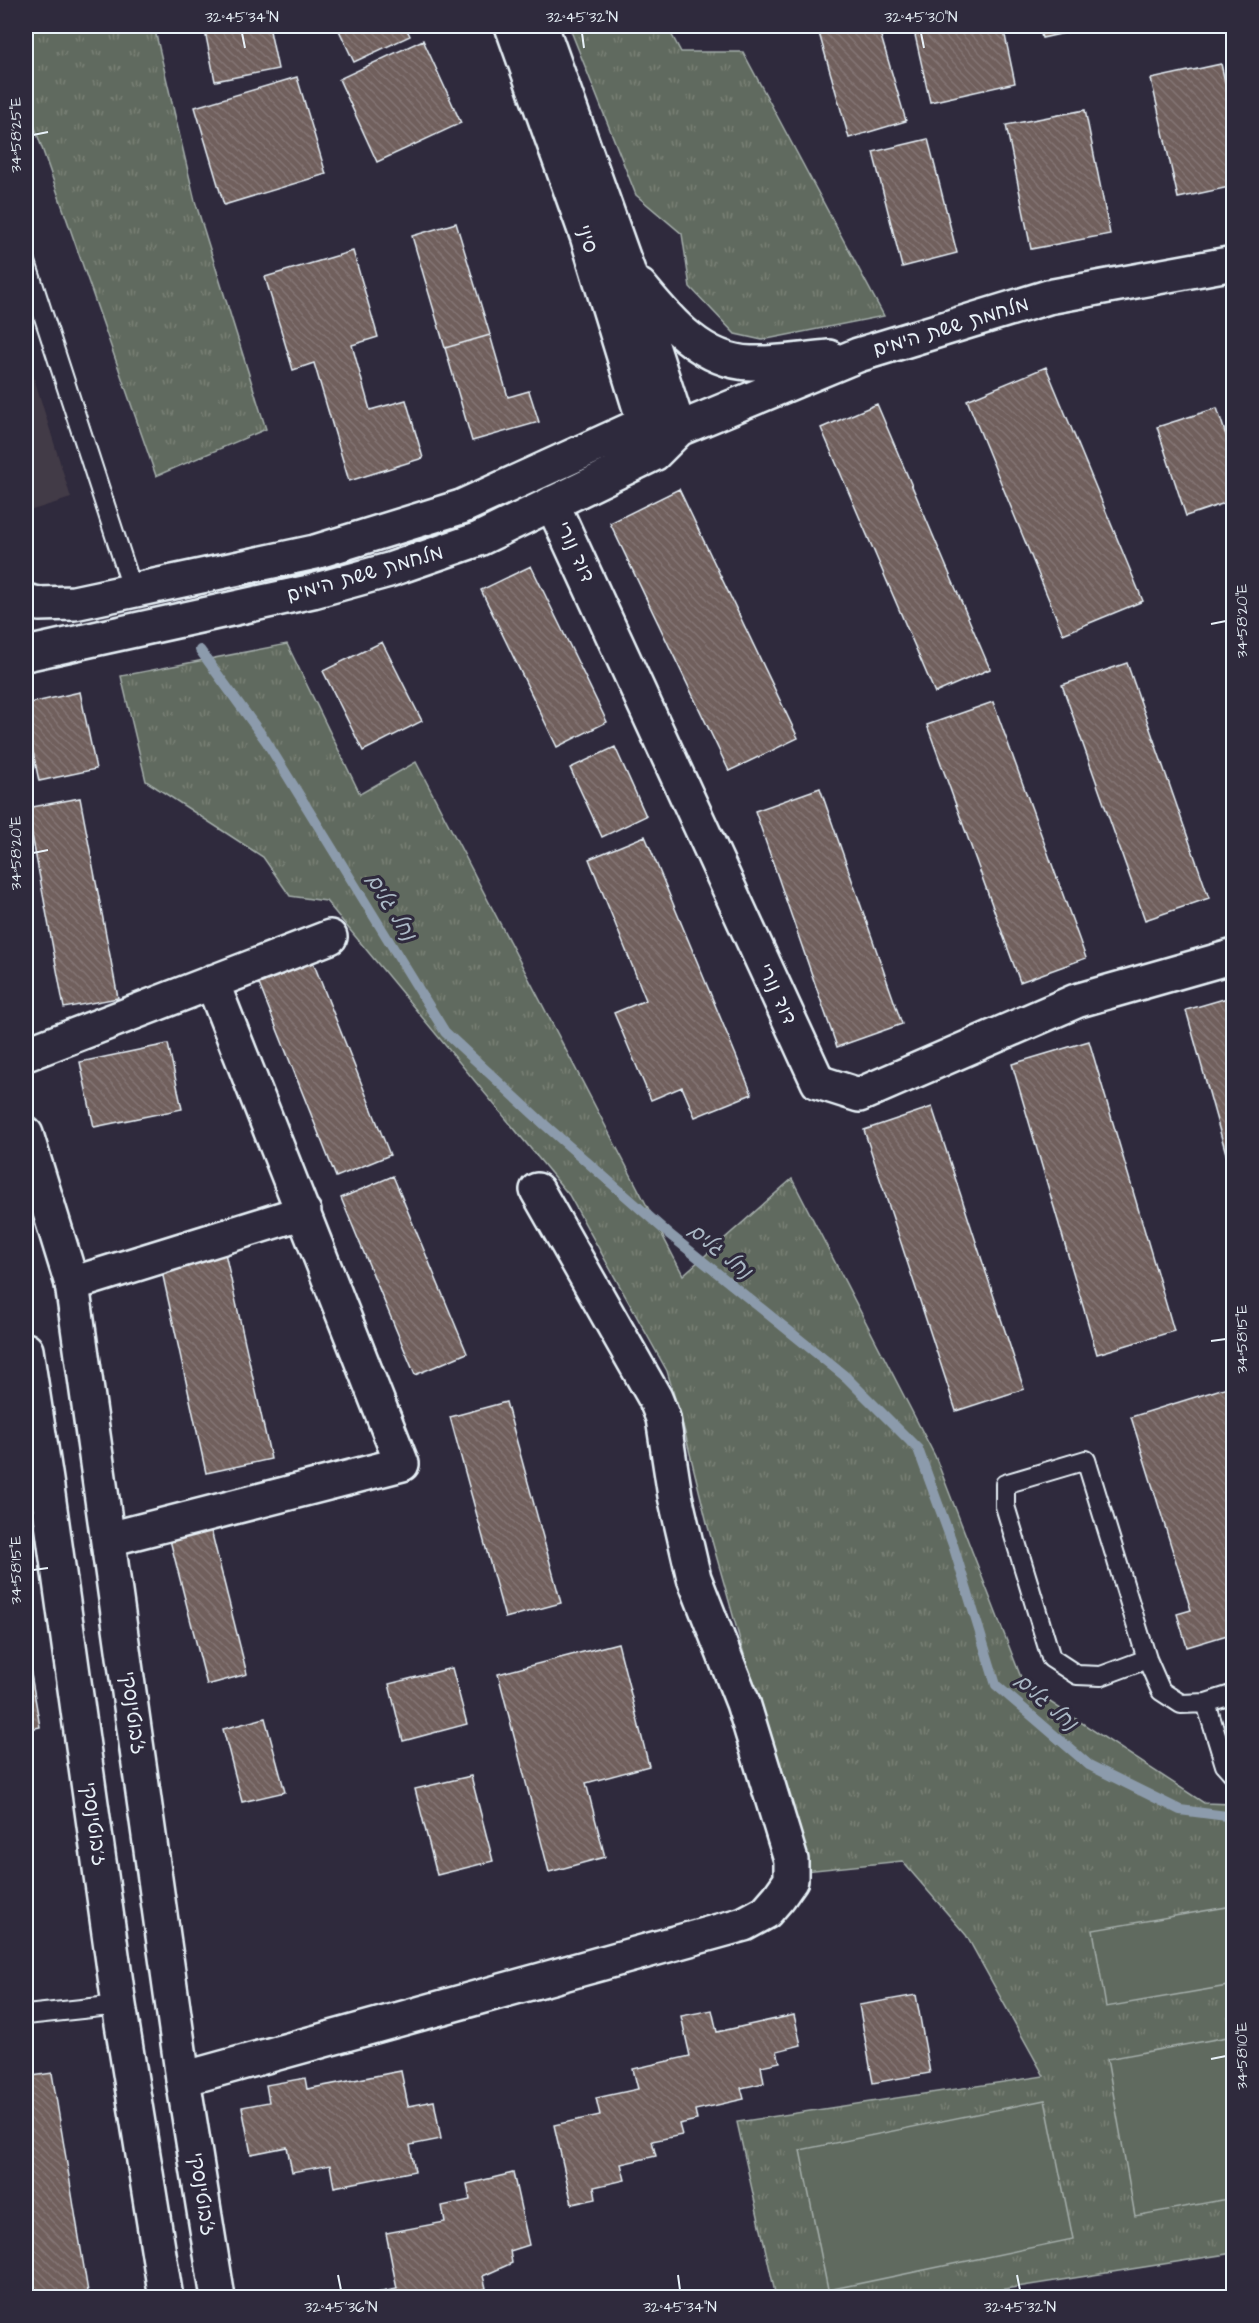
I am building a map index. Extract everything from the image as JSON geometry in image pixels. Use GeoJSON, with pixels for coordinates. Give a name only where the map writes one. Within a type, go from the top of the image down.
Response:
{"type":"FeatureCollection","features":[{"type":"Feature","properties":{"kind":"street","name":"סיני"},"geometry":{"type":"LineString","coordinates":[[512,26],[587,236],[649,439]]}},
{"type":"Feature","properties":{"kind":"street","name":"סיני"},"geometry":{"type":"LineString","coordinates":[[541,26],[628,271],[679,429]]}},
{"type":"Feature","properties":{"kind":"street","name":"מלחמת ששת הימים"},"geometry":{"type":"LineString","coordinates":[[679,429],[858,355],[1048,297],[1233,263]]}},
{"type":"Feature","properties":{"kind":"street"},"geometry":{"type":"LineString","coordinates":[[628,271],[670,322],[700,346],[724,358],[750,363],[858,355]]}},
{"type":"Feature","properties":{"kind":"street"},"geometry":{"type":"LineString","coordinates":[[649,439],[679,429]]}},
{"type":"Feature","properties":{"kind":"street","name":"מלחמת ששת הימים"},"geometry":{"type":"LineString","coordinates":[[26,654],[313,591],[389,570],[479,539],[552,503],[649,439]]}},
{"type":"Feature","properties":{"kind":"street","name":"מלחמת ששת הימים"},"geometry":{"type":"LineString","coordinates":[[26,601],[39,604],[74,603],[315,552],[461,507],[649,439]]}},
{"type":"Feature","properties":{"kind":"street","name":"דוד נורי"},"geometry":{"type":"LineString","coordinates":[[552,503],[818,1082],[859,1095],[1076,1001],[1233,956]]}},
{"type":"Feature","properties":{"kind":"street"},"geometry":{"type":"LineString","coordinates":[[26,1054],[330,937]]}},
{"type":"Feature","properties":{"kind":"street"},"geometry":{"type":"LineString","coordinates":[[109,1539],[402,1464],[212,982]]}},
{"type":"Feature","properties":{"kind":"street","name":"ז׳בוטינסקי"},"geometry":{"type":"LineString","coordinates":[[26,1134],[72,1284],[183,2079],[218,2298]]}},
{"type":"Feature","properties":{"kind":"street"},"geometry":{"type":"LineString","coordinates":[[183,2079],[744,1924],[766,1911],[779,1898],[791,1880],[791,1860],[785,1836],[743,1703],[694,1578],[675,1497],[663,1418],[655,1398],[537,1190]]}},
{"type":"Feature","properties":{"kind":"street"},"geometry":{"type":"LineString","coordinates":[[72,1284],[304,1212]]}},
{"type":"Feature","properties":{"kind":"street","name":"ז'בוטינסקי"},"geometry":{"type":"LineString","coordinates":[[26,1350],[36,1481],[165,2298]]}},
{"type":"Feature","properties":{"kind":"lane"},"geometry":{"type":"LineString","coordinates":[[26,262],[133,591]]}},
{"type":"Feature","properties":{"kind":"lane"},"geometry":{"type":"LineString","coordinates":[[1147,1659],[1101,1676],[1077,1675],[1051,1658],[1005,1506],[1005,1484],[1086,1460],[1147,1659],[1161,1691],[1181,1704],[1206,1703],[1233,1694]]}},
{"type":"Feature","properties":{"kind":"lane"},"geometry":{"type":"LineString","coordinates":[[1206,1703],[1225,1765],[1233,1775]]}},
{"type":"Feature","properties":{"kind":"lane"},"geometry":{"type":"LineString","coordinates":[[26,2015],[119,2005]]}},
{"type":"Feature","properties":{"kind":"shaded area"},"geometry":{"type":"Polygon","coordinates":[[[26,352],[71,498],[26,512],[26,352]]]}},
{"type":"Feature","properties":{"kind":"green space"},"geometry":{"type":"Polygon","coordinates":[[[26,26],[154,26],[195,201],[266,429],[156,476],[26,102],[26,26]]]}},
{"type":"Feature","properties":{"kind":"green space"},"geometry":{"type":"Polygon","coordinates":[[[569,26],[667,26],[681,52],[743,52],[884,316],[762,340],[735,334],[690,287],[682,234],[636,195],[569,26]]]}},
{"type":"Feature","properties":{"kind":"green space"},"geometry":{"type":"Polygon","coordinates":[[[287,644],[360,794],[416,762],[683,1275],[792,1179],[935,1456],[1024,1685],[1204,1803],[1233,1804],[1233,2253],[954,2297],[776,2297],[737,2122],[1044,2076],[966,1935],[902,1861],[805,1871],[707,1523],[667,1371],[569,1195],[326,901],[290,896],[263,857],[146,781],[121,676],[287,644]]]}},
{"type":"Feature","properties":{"kind":"green space"},"geometry":{"type":"Polygon","coordinates":[[[1233,1906],[1233,1985],[1106,2007],[1093,1930],[1233,1906]]]}},
{"type":"Feature","properties":{"kind":"green space"},"geometry":{"type":"Polygon","coordinates":[[[1233,2036],[1233,2198],[1135,2216],[1107,2059],[1233,2036]]]}},
{"type":"Feature","properties":{"kind":"green space"},"geometry":{"type":"Polygon","coordinates":[[[1045,2100],[1073,2239],[828,2290],[800,2150],[1045,2100]]]}},
{"type":"Feature","properties":{"kind":"building"},"geometry":{"type":"Polygon","coordinates":[[[204,26],[269,26],[278,69],[215,81],[204,26]]]}},
{"type":"Feature","properties":{"kind":"building"},"geometry":{"type":"Polygon","coordinates":[[[337,26],[405,26],[410,36],[354,62],[337,26]]]}},
{"type":"Feature","properties":{"kind":"building"},"geometry":{"type":"Polygon","coordinates":[[[817,26],[878,26],[906,121],[849,138],[817,26]]]}},
{"type":"Feature","properties":{"kind":"building"},"geometry":{"type":"Polygon","coordinates":[[[913,26],[1003,26],[1015,83],[930,102],[913,26]]]}},
{"type":"Feature","properties":{"kind":"building"},"geometry":{"type":"Polygon","coordinates":[[[1039,26],[1096,26],[1042,38],[1039,26]]]}},
{"type":"Feature","properties":{"kind":"building"},"geometry":{"type":"Polygon","coordinates":[[[423,40],[461,123],[377,162],[339,79],[423,40]]]}},
{"type":"Feature","properties":{"kind":"building"},"geometry":{"type":"Polygon","coordinates":[[[1221,64],[1234,121],[1234,186],[1178,198],[1151,79],[1221,64]]]}},
{"type":"Feature","properties":{"kind":"building"},"geometry":{"type":"Polygon","coordinates":[[[297,77],[326,174],[224,205],[195,107],[297,77]]]}},
{"type":"Feature","properties":{"kind":"building"},"geometry":{"type":"Polygon","coordinates":[[[1085,110],[1110,234],[1031,249],[1006,125],[1085,110]]]}},
{"type":"Feature","properties":{"kind":"building"},"geometry":{"type":"Polygon","coordinates":[[[928,139],[957,253],[902,267],[873,152],[928,139]]]}},
{"type":"Feature","properties":{"kind":"building"},"geometry":{"type":"Polygon","coordinates":[[[456,223],[490,335],[445,348],[412,236],[456,223]]]}},
{"type":"Feature","properties":{"kind":"building"},"geometry":{"type":"Polygon","coordinates":[[[353,251],[378,337],[352,345],[370,410],[406,400],[423,458],[349,481],[314,363],[293,370],[265,277],[353,251]]]}},
{"type":"Feature","properties":{"kind":"building"},"geometry":{"type":"Polygon","coordinates":[[[490,335],[508,397],[529,391],[539,422],[472,441],[445,348],[490,335]]]}},
{"type":"Feature","properties":{"kind":"building"},"geometry":{"type":"Polygon","coordinates":[[[1046,367],[1143,601],[1063,634],[967,400],[1046,367]]]}},
{"type":"Feature","properties":{"kind":"building"},"geometry":{"type":"Polygon","coordinates":[[[877,404],[990,669],[935,693],[821,428],[877,404]]]}},
{"type":"Feature","properties":{"kind":"building"},"geometry":{"type":"Polygon","coordinates":[[[1217,408],[1234,459],[1234,500],[1186,516],[1157,427],[1217,408]]]}},
{"type":"Feature","properties":{"kind":"building"},"geometry":{"type":"Polygon","coordinates":[[[679,489],[798,738],[729,771],[610,523],[679,489]]]}},
{"type":"Feature","properties":{"kind":"building"},"geometry":{"type":"Polygon","coordinates":[[[531,566],[607,722],[557,747],[481,590],[531,566]]]}},
{"type":"Feature","properties":{"kind":"building"},"geometry":{"type":"Polygon","coordinates":[[[382,642],[422,721],[363,751],[323,671],[382,642]]]}},
{"type":"Feature","properties":{"kind":"building"},"geometry":{"type":"Polygon","coordinates":[[[1127,663],[1209,898],[1145,920],[1062,685],[1127,663]]]}},
{"type":"Feature","properties":{"kind":"building"},"geometry":{"type":"Polygon","coordinates":[[[80,692],[96,769],[39,781],[26,718],[26,704],[80,692]]]}},
{"type":"Feature","properties":{"kind":"building"},"geometry":{"type":"Polygon","coordinates":[[[993,702],[1086,958],[1020,982],[927,725],[993,702]]]}},
{"type":"Feature","properties":{"kind":"building"},"geometry":{"type":"Polygon","coordinates":[[[615,747],[646,816],[602,837],[570,768],[615,747]]]}},
{"type":"Feature","properties":{"kind":"building"},"geometry":{"type":"Polygon","coordinates":[[[820,788],[902,1024],[837,1047],[755,811],[820,788]]]}},
{"type":"Feature","properties":{"kind":"building"},"geometry":{"type":"Polygon","coordinates":[[[80,798],[118,998],[64,1008],[27,808],[80,798]]]}},
{"type":"Feature","properties":{"kind":"building"},"geometry":{"type":"Polygon","coordinates":[[[645,836],[752,1094],[695,1117],[682,1087],[651,1100],[614,1013],[646,1000],[589,859],[645,836]]]}},
{"type":"Feature","properties":{"kind":"building"},"geometry":{"type":"Polygon","coordinates":[[[313,962],[390,1155],[336,1177],[259,984],[313,962]]]}},
{"type":"Feature","properties":{"kind":"building"},"geometry":{"type":"Polygon","coordinates":[[[1234,996],[1234,1182],[1186,1010],[1234,996]]]}},
{"type":"Feature","properties":{"kind":"building"},"geometry":{"type":"Polygon","coordinates":[[[1089,1041],[1174,1331],[1097,1354],[1012,1064],[1089,1041]]]}},
{"type":"Feature","properties":{"kind":"building"},"geometry":{"type":"Polygon","coordinates":[[[168,1044],[182,1109],[94,1127],[80,1062],[168,1044]]]}},
{"type":"Feature","properties":{"kind":"building"},"geometry":{"type":"Polygon","coordinates":[[[932,1107],[1024,1389],[956,1411],[864,1130],[932,1107]]]}},
{"type":"Feature","properties":{"kind":"building"},"geometry":{"type":"Polygon","coordinates":[[[393,1176],[467,1353],[415,1375],[341,1198],[393,1176]]]}},
{"type":"Feature","properties":{"kind":"building"},"geometry":{"type":"Polygon","coordinates":[[[225,1253],[271,1459],[206,1473],[161,1267],[225,1253]]]}},
{"type":"Feature","properties":{"kind":"building"},"geometry":{"type":"Polygon","coordinates":[[[1234,1385],[1234,1633],[1187,1647],[1177,1614],[1191,1610],[1131,1417],[1234,1385]]]}},
{"type":"Feature","properties":{"kind":"building"},"geometry":{"type":"Polygon","coordinates":[[[506,1402],[561,1603],[505,1618],[450,1417],[506,1402]]]}},
{"type":"Feature","properties":{"kind":"building"},"geometry":{"type":"Polygon","coordinates":[[[211,1530],[247,1674],[207,1685],[170,1540],[211,1530]]]}},
{"type":"Feature","properties":{"kind":"building"},"geometry":{"type":"Polygon","coordinates":[[[618,1643],[649,1766],[586,1783],[605,1857],[549,1872],[498,1674],[618,1643]]]}},
{"type":"Feature","properties":{"kind":"building"},"geometry":{"type":"Polygon","coordinates":[[[26,1645],[40,1727],[26,1730],[26,1645]]]}},
{"type":"Feature","properties":{"kind":"building"},"geometry":{"type":"Polygon","coordinates":[[[452,1668],[467,1724],[403,1741],[389,1684],[452,1668]]]}},
{"type":"Feature","properties":{"kind":"building"},"geometry":{"type":"Polygon","coordinates":[[[265,1718],[285,1792],[242,1802],[223,1729],[265,1718]]]}},
{"type":"Feature","properties":{"kind":"building"},"geometry":{"type":"Polygon","coordinates":[[[471,1776],[493,1861],[437,1875],[415,1789],[471,1776]]]}},
{"type":"Feature","properties":{"kind":"building"},"geometry":{"type":"Polygon","coordinates":[[[916,1995],[930,2073],[873,2083],[859,2005],[916,1995]]]}},
{"type":"Feature","properties":{"kind":"building"},"geometry":{"type":"Polygon","coordinates":[[[712,2010],[717,2032],[794,2015],[801,2045],[777,2051],[780,2062],[761,2066],[764,2083],[741,2088],[744,2099],[695,2110],[697,2120],[679,2124],[682,2135],[652,2141],[656,2156],[621,2164],[625,2180],[594,2187],[596,2199],[572,2204],[554,2125],[600,2115],[596,2098],[638,2089],[633,2069],[690,2056],[681,2016],[712,2010]]]}},
{"type":"Feature","properties":{"kind":"building"},"geometry":{"type":"Polygon","coordinates":[[[401,2071],[408,2106],[434,2101],[441,2139],[410,2145],[415,2171],[334,2187],[330,2165],[292,2172],[287,2147],[251,2154],[242,2107],[269,2102],[266,2085],[305,2078],[307,2089],[401,2071]]]}},
{"type":"Feature","properties":{"kind":"building"},"geometry":{"type":"Polygon","coordinates":[[[52,2073],[89,2298],[26,2298],[26,2077],[52,2073]]]}},
{"type":"Feature","properties":{"kind":"building"},"geometry":{"type":"Polygon","coordinates":[[[513,2173],[529,2245],[510,2251],[512,2263],[483,2276],[486,2288],[465,2298],[377,2298],[376,2293],[397,2289],[386,2233],[445,2222],[442,2206],[470,2200],[467,2184],[513,2173]]]}},
{"type":"Feature","properties":{"kind":"waterway","name":"נחל גלים"},"geometry":{"type":"LineString","coordinates":[[200,650],[266,741],[445,1032],[545,1125],[669,1234],[846,1377],[918,1449],[953,1545],[996,1685],[1089,1765],[1180,1810],[1234,1817]]}}]}
